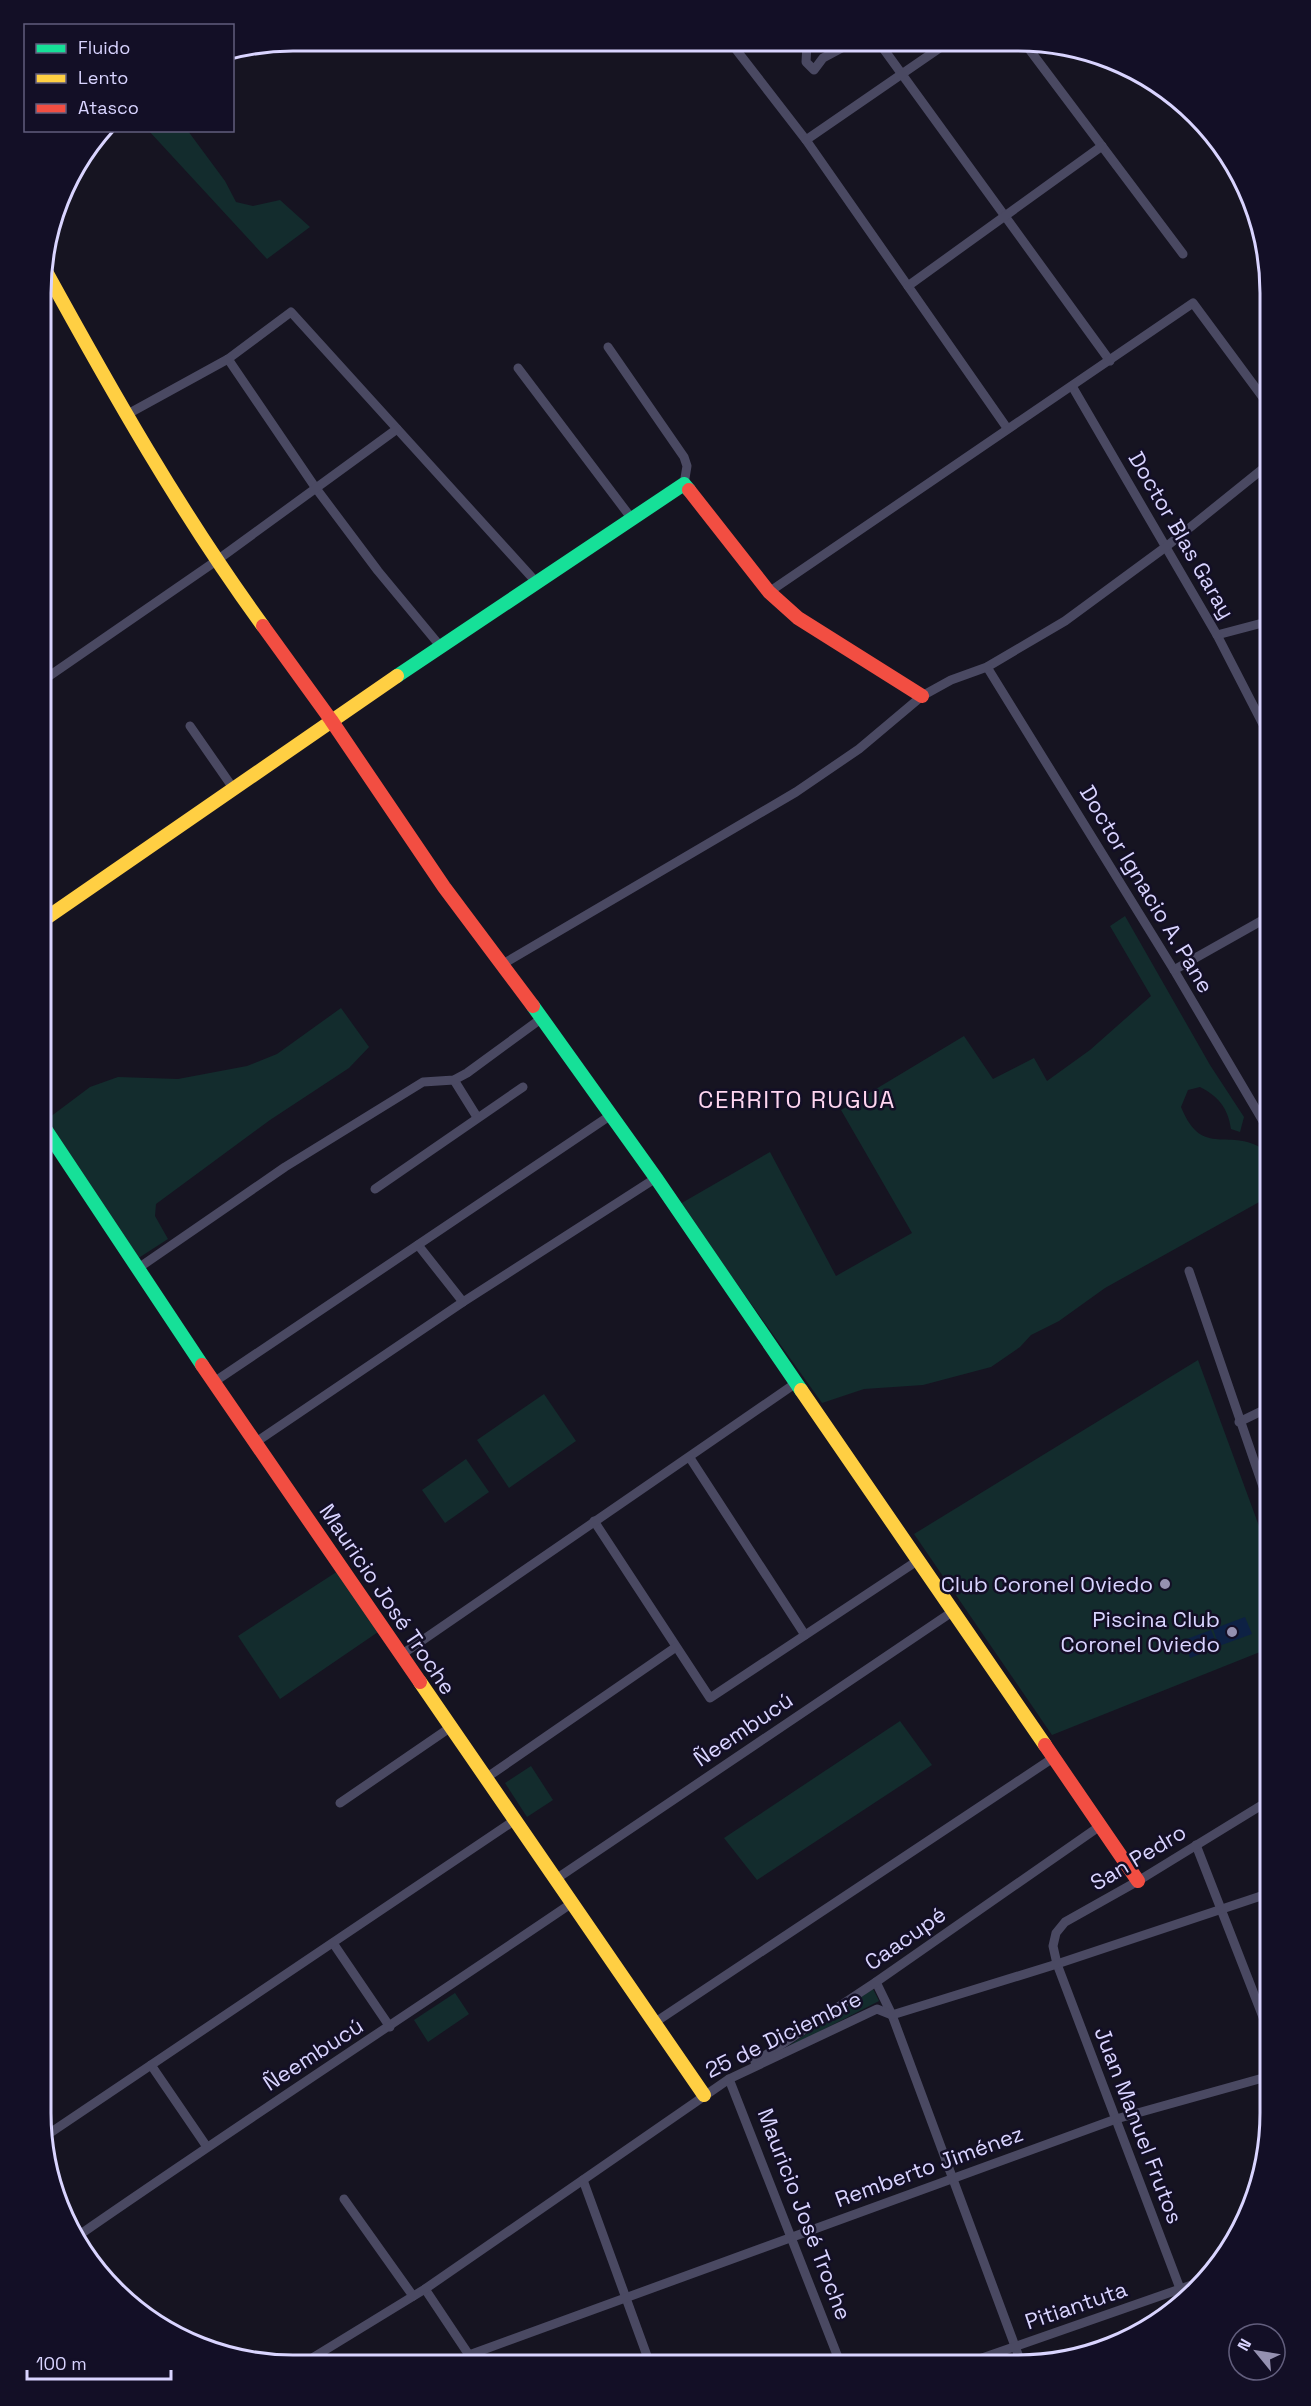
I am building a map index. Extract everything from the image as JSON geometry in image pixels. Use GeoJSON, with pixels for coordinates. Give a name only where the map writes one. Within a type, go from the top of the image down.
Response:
{"type":"FeatureCollection","features":[{"type":"Feature","properties":{"kind":"street"},"geometry":{"type":"LineString","coordinates":[[741,51],[1007,428]]}},
{"type":"Feature","properties":{"kind":"street"},"geometry":{"type":"LineString","coordinates":[[807,51],[806,62],[814,70],[823,58],[836,51]]}},
{"type":"Feature","properties":{"kind":"street"},"geometry":{"type":"LineString","coordinates":[[885,51],[1110,360]]}},
{"type":"Feature","properties":{"kind":"street"},"geometry":{"type":"LineString","coordinates":[[806,140],[936,51]]}},
{"type":"Feature","properties":{"kind":"street"},"geometry":{"type":"LineString","coordinates":[[1031,52],[1183,254]]}},
{"type":"Feature","properties":{"kind":"street"},"geometry":{"type":"LineString","coordinates":[[908,286],[1102,146]]}},
{"type":"Feature","properties":{"kind":"street"},"geometry":{"type":"LineString","coordinates":[[52,282],[126,415],[216,561],[331,720],[444,887],[503,964],[656,1178],[1138,1881]]}},
{"type":"Feature","properties":{"kind":"street"},"geometry":{"type":"LineString","coordinates":[[769,592],[1193,303],[1260,393]]}},
{"type":"Feature","properties":{"kind":"street"},"geometry":{"type":"LineString","coordinates":[[126,415],[228,359],[291,312],[537,583]]}},
{"type":"Feature","properties":{"kind":"street"},"geometry":{"type":"LineString","coordinates":[[51,915],[331,720],[684,484],[687,466],[684,457],[608,347]]}},
{"type":"Feature","properties":{"kind":"street"},"geometry":{"type":"LineString","coordinates":[[228,359],[315,488],[441,647]]}},
{"type":"Feature","properties":{"kind":"street"},"geometry":{"type":"LineString","coordinates":[[518,368],[632,519]]}},
{"type":"Feature","properties":{"kind":"street","name":"Doctor Blas Garay"},"geometry":{"type":"LineString","coordinates":[[1072,386],[1167,546],[1260,719]]}},
{"type":"Feature","properties":{"kind":"street"},"geometry":{"type":"LineString","coordinates":[[51,675],[216,561],[397,429]]}},
{"type":"Feature","properties":{"kind":"street"},"geometry":{"type":"LineString","coordinates":[[503,964],[796,792],[859,749],[922,696],[951,680],[987,667],[1065,621],[1167,546],[1260,471]]}},
{"type":"Feature","properties":{"kind":"street"},"geometry":{"type":"LineString","coordinates":[[684,484],[769,592],[798,618],[922,696]]}},
{"type":"Feature","properties":{"kind":"street"},"geometry":{"type":"LineString","coordinates":[[1217,635],[1260,624]]}},
{"type":"Feature","properties":{"kind":"street","name":"Doctor Ignacio A. Pane"},"geometry":{"type":"LineString","coordinates":[[987,667],[1174,969],[1260,1116]]}},
{"type":"Feature","properties":{"kind":"street"},"geometry":{"type":"LineString","coordinates":[[190,726],[233,788]]}},
{"type":"Feature","properties":{"kind":"street"},"geometry":{"type":"LineString","coordinates":[[1174,969],[1260,922]]}},
{"type":"Feature","properties":{"kind":"street"},"geometry":{"type":"LineString","coordinates":[[137,1269],[285,1167],[423,1082],[454,1080],[467,1073],[542,1018]]}},
{"type":"Feature","properties":{"kind":"street"},"geometry":{"type":"LineString","coordinates":[[454,1080],[477,1117]]}},
{"type":"Feature","properties":{"kind":"street"},"geometry":{"type":"LineString","coordinates":[[375,1189],[523,1087]]}},
{"type":"Feature","properties":{"kind":"street"},"geometry":{"type":"LineString","coordinates":[[214,1382],[611,1115]]}},
{"type":"Feature","properties":{"kind":"street","name":"Mauricio José Troche"},"geometry":{"type":"LineString","coordinates":[[51,1138],[214,1382],[704,2095]]}},
{"type":"Feature","properties":{"kind":"street"},"geometry":{"type":"LineString","coordinates":[[256,1442],[463,1302],[656,1178]]}},
{"type":"Feature","properties":{"kind":"street"},"geometry":{"type":"LineString","coordinates":[[418,1245],[463,1302]]}},
{"type":"Feature","properties":{"kind":"street"},"geometry":{"type":"LineString","coordinates":[[1189,1271],[1260,1480]]}},
{"type":"Feature","properties":{"kind":"street"},"geometry":{"type":"LineString","coordinates":[[401,1654],[690,1458],[796,1383]]}},
{"type":"Feature","properties":{"kind":"street"},"geometry":{"type":"LineString","coordinates":[[1239,1422],[1260,1412]]}},
{"type":"Feature","properties":{"kind":"street"},"geometry":{"type":"LineString","coordinates":[[690,1458],[805,1635]]}},
{"type":"Feature","properties":{"kind":"street"},"geometry":{"type":"LineString","coordinates":[[594,1521],[710,1698],[917,1561]]}},
{"type":"Feature","properties":{"kind":"street","name":"Ñeembucú"},"geometry":{"type":"LineString","coordinates":[[556,1879],[952,1612]]}},
{"type":"Feature","properties":{"kind":"street"},"geometry":{"type":"LineString","coordinates":[[486,1778],[676,1647]]}},
{"type":"Feature","properties":{"kind":"street"},"geometry":{"type":"LineString","coordinates":[[340,1803],[451,1727]]}},
{"type":"Feature","properties":{"kind":"street"},"geometry":{"type":"LineString","coordinates":[[654,2023],[1053,1758]]}},
{"type":"Feature","properties":{"kind":"street","name":"San Pedro"},"geometry":{"type":"LineString","coordinates":[[1057,1964],[1053,1946],[1056,1933],[1065,1922],[1138,1881],[1260,1806]]}},
{"type":"Feature","properties":{"kind":"street"},"geometry":{"type":"LineString","coordinates":[[52,2132],[515,1820]]}},
{"type":"Feature","properties":{"kind":"street","name":"Caacupé"},"geometry":{"type":"LineString","coordinates":[[729,2079],[876,1982],[1100,1826]]}},
{"type":"Feature","properties":{"kind":"street"},"geometry":{"type":"LineString","coordinates":[[1196,1845],[1260,2009]]}},
{"type":"Feature","properties":{"kind":"street","name":"25 de Diciembre"},"geometry":{"type":"LineString","coordinates":[[316,2355],[424,2289],[729,2079],[877,2009],[892,2015],[1057,1964],[1220,1907],[1260,1896]]}},
{"type":"Feature","properties":{"kind":"street","name":"Ñeembucú"},"geometry":{"type":"LineString","coordinates":[[82,2233],[572,1903]]}},
{"type":"Feature","properties":{"kind":"street"},"geometry":{"type":"LineString","coordinates":[[333,1943],[390,2027]]}},
{"type":"Feature","properties":{"kind":"street","name":"Juan Manuel Frutos"},"geometry":{"type":"LineString","coordinates":[[1057,1964],[1181,2292]]}},
{"type":"Feature","properties":{"kind":"street"},"geometry":{"type":"LineString","coordinates":[[876,1982],[892,2015],[1018,2355]]}},
{"type":"Feature","properties":{"kind":"street"},"geometry":{"type":"LineString","coordinates":[[151,2065],[207,2147]]}},
{"type":"Feature","properties":{"kind":"street","name":"Mauricio José Troche"},"geometry":{"type":"LineString","coordinates":[[729,2079],[837,2355]]}},
{"type":"Feature","properties":{"kind":"street","name":"Remberto Jiménez"},"geometry":{"type":"LineString","coordinates":[[481,2355],[624,2297],[1116,2119],[1260,2079]]}},
{"type":"Feature","properties":{"kind":"street"},"geometry":{"type":"LineString","coordinates":[[583,2180],[647,2355]]}},
{"type":"Feature","properties":{"kind":"street"},"geometry":{"type":"LineString","coordinates":[[344,2199],[413,2296]]}},
{"type":"Feature","properties":{"kind":"street","name":"Pitiantuta"},"geometry":{"type":"LineString","coordinates":[[991,2355],[1186,2287]]}},
{"type":"Feature","properties":{"kind":"street"},"geometry":{"type":"LineString","coordinates":[[424,2289],[468,2355]]}},
{"type":"Feature","properties":{"kind":"green space"},"geometry":{"type":"Polygon","coordinates":[[[150,132],[189,132],[225,181],[236,202],[253,206],[280,200],[310,227],[267,259],[150,132]]]}},
{"type":"Feature","properties":{"kind":"green space"},"geometry":{"type":"Polygon","coordinates":[[[1125,916],[1210,1065],[1244,1117],[1240,1132],[1231,1129],[1225,1109],[1212,1094],[1200,1087],[1188,1090],[1181,1107],[1189,1123],[1198,1133],[1208,1138],[1241,1141],[1260,1147],[1260,1202],[1105,1288],[1059,1321],[1031,1335],[1020,1347],[991,1367],[923,1385],[864,1389],[822,1403],[680,1204],[770,1152],[836,1276],[912,1233],[841,1110],[964,1036],[993,1079],[1034,1058],[1047,1081],[1090,1050],[1151,996],[1110,926],[1125,916]]]}},
{"type":"Feature","properties":{"kind":"green space"},"geometry":{"type":"Polygon","coordinates":[[[341,1008],[369,1047],[349,1068],[270,1120],[156,1204],[155,1216],[168,1239],[137,1259],[51,1128],[51,1116],[90,1087],[118,1077],[178,1079],[247,1066],[277,1054],[341,1008]]]}},
{"type":"Feature","properties":{"kind":"green space"},"geometry":{"type":"Polygon","coordinates":[[[1198,1360],[1260,1529],[1260,1652],[1052,1735],[914,1534],[1198,1360]]]}},
{"type":"Feature","properties":{"kind":"green space"},"geometry":{"type":"Polygon","coordinates":[[[544,1394],[576,1441],[509,1488],[477,1440],[544,1394]]]}},
{"type":"Feature","properties":{"kind":"green space"},"geometry":{"type":"Polygon","coordinates":[[[466,1459],[489,1492],[445,1523],[422,1490],[466,1459]]]}},
{"type":"Feature","properties":{"kind":"green space"},"geometry":{"type":"Polygon","coordinates":[[[338,1571],[381,1630],[280,1699],[238,1636],[338,1571]]]}},
{"type":"Feature","properties":{"kind":"green space"},"geometry":{"type":"Polygon","coordinates":[[[900,1721],[932,1765],[757,1880],[724,1838],[900,1721]]]}},
{"type":"Feature","properties":{"kind":"green space"},"geometry":{"type":"Polygon","coordinates":[[[531,1766],[553,1800],[527,1817],[505,1783],[531,1766]]]}},
{"type":"Feature","properties":{"kind":"green space"},"geometry":{"type":"Polygon","coordinates":[[[873,1989],[879,2001],[778,2053],[873,1989]]]}},
{"type":"Feature","properties":{"kind":"green space"},"geometry":{"type":"Polygon","coordinates":[[[455,1993],[469,2014],[428,2042],[414,2020],[455,1993]]]}},
{"type":"Feature","properties":{"kind":"water","name":"Piscina Club Coronel Oviedo"},"geometry":{"type":"Polygon","coordinates":[[[1245,1617],[1252,1634],[1219,1646],[1213,1629],[1245,1617]]]}},
{"type":"Feature","properties":{"kind":"water"},"geometry":{"type":"Polygon","coordinates":[[[1211,1630],[1218,1647],[1190,1658],[1184,1640],[1211,1630]]]}},
{"type":"Feature","properties":{"kind":"traffic: fast"},"geometry":{"type":"LineString","coordinates":[[397,676],[684,484],[689,490]]}},
{"type":"Feature","properties":{"kind":"traffic: fast"},"geometry":{"type":"LineString","coordinates":[[533,1006],[656,1178],[801,1390]]}},
{"type":"Feature","properties":{"kind":"traffic: fast"},"geometry":{"type":"LineString","coordinates":[[51,1138],[202,1365]]}},
{"type":"Feature","properties":{"kind":"traffic: slow"},"geometry":{"type":"LineString","coordinates":[[52,282],[147,450],[203,539],[263,626]]}},
{"type":"Feature","properties":{"kind":"traffic: slow"},"geometry":{"type":"LineString","coordinates":[[51,915],[397,676]]}},
{"type":"Feature","properties":{"kind":"traffic: slow"},"geometry":{"type":"LineString","coordinates":[[801,1390],[1045,1745]]}},
{"type":"Feature","properties":{"kind":"traffic: slow"},"geometry":{"type":"LineString","coordinates":[[420,1682],[704,2095]]}},
{"type":"Feature","properties":{"kind":"traffic: jam"},"geometry":{"type":"LineString","coordinates":[[689,490],[769,592],[798,618],[922,696]]}},
{"type":"Feature","properties":{"kind":"traffic: jam"},"geometry":{"type":"LineString","coordinates":[[263,626],[331,720],[444,887],[533,1006]]}},
{"type":"Feature","properties":{"kind":"traffic: jam"},"geometry":{"type":"LineString","coordinates":[[202,1365],[420,1682]]}},
{"type":"Feature","properties":{"kind":"traffic: jam"},"geometry":{"type":"LineString","coordinates":[[1045,1745],[1138,1881]]}},
{"type":"Feature","properties":{"kind":"place","name":"Club Coronel Oviedo"},"geometry":{"type":"Point","coordinates":[1165,1584]}},
{"type":"Feature","properties":{"kind":"place","name":"Piscina Club Coronel Oviedo"},"geometry":{"type":"Point","coordinates":[1232,1632]}},
{"type":"Feature","properties":{"kind":"district","name":"CERRITO RUGUA"},"geometry":{"type":"Point","coordinates":[797,1100]}}]}
